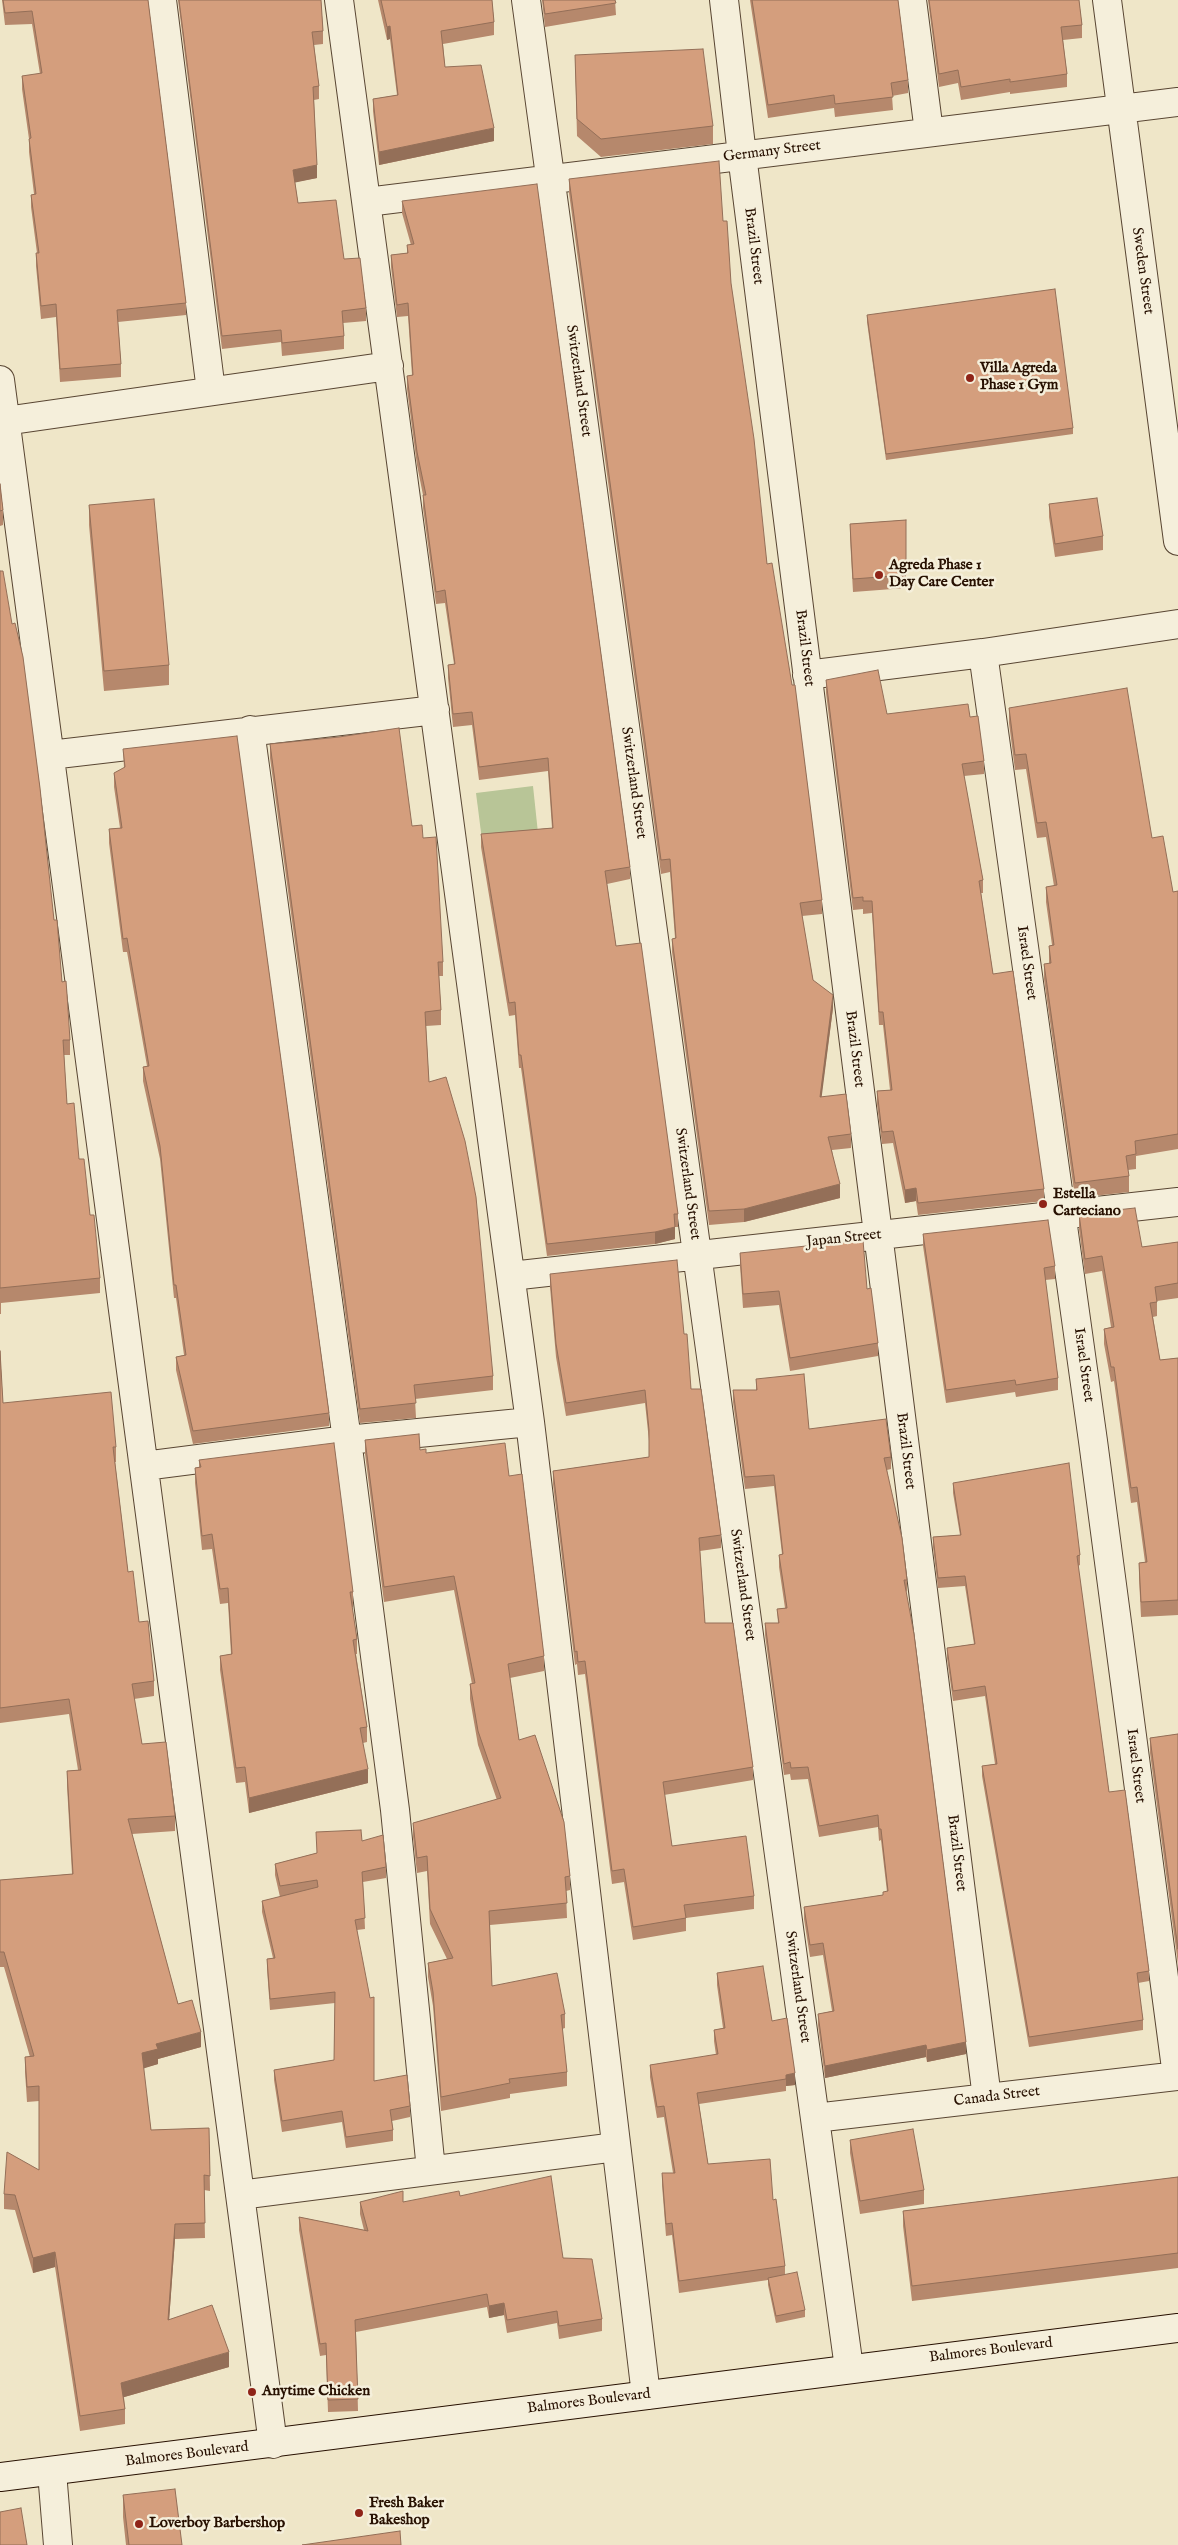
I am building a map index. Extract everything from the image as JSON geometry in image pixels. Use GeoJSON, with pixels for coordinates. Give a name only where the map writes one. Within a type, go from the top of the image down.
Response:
{"type":"FeatureCollection","features":[{"type":"Feature","properties":{"kind":"street"},"geometry":{"type":"LineString","coordinates":[[162,0],[211,391]]}},
{"type":"Feature","properties":{"kind":"street"},"geometry":{"type":"LineString","coordinates":[[339,0],[390,366],[530,1422],[646,2395]]}},
{"type":"Feature","properties":{"kind":"street","name":"Switzerland Street"},"geometry":{"type":"LineString","coordinates":[[526,0],[849,2368]]}},
{"type":"Feature","properties":{"kind":"street","name":"Brazil Street"},"geometry":{"type":"LineString","coordinates":[[724,0],[807,675],[987,2098]]}},
{"type":"Feature","properties":{"kind":"street"},"geometry":{"type":"LineString","coordinates":[[912,0],[929,132]]}},
{"type":"Feature","properties":{"kind":"street","name":"Sweden Street"},"geometry":{"type":"LineString","coordinates":[[1106,0],[1178,541]]}},
{"type":"Feature","properties":{"kind":"street","name":"Germany Street"},"geometry":{"type":"LineString","coordinates":[[367,202],[1178,102]]}},
{"type":"Feature","properties":{"kind":"street"},"geometry":{"type":"LineString","coordinates":[[5,421],[390,366]]}},
{"type":"Feature","properties":{"kind":"street"},"geometry":{"type":"LineString","coordinates":[[0,380],[274,2444]]}},
{"type":"Feature","properties":{"kind":"street"},"geometry":{"type":"LineString","coordinates":[[807,675],[983,653],[1178,624]]}},
{"type":"Feature","properties":{"kind":"street","name":"Israel Street"},"geometry":{"type":"LineString","coordinates":[[983,653],[1062,1215],[1178,2076]]}},
{"type":"Feature","properties":{"kind":"street"},"geometry":{"type":"LineString","coordinates":[[50,755],[250,730],[435,710]]}},
{"type":"Feature","properties":{"kind":"street"},"geometry":{"type":"LineString","coordinates":[[250,730],[347,1440],[395,1810],[432,2170]]}},
{"type":"Feature","properties":{"kind":"street","name":"Japan Street"},"geometry":{"type":"LineString","coordinates":[[511,1276],[1178,1202]]}},
{"type":"Feature","properties":{"kind":"street"},"geometry":{"type":"LineString","coordinates":[[144,1466],[347,1440],[530,1422]]}},
{"type":"Feature","properties":{"kind":"street","name":"Canada Street"},"geometry":{"type":"LineString","coordinates":[[815,2118],[1178,2076]]}},
{"type":"Feature","properties":{"kind":"street"},"geometry":{"type":"LineString","coordinates":[[240,2195],[616,2147]]}},
{"type":"Feature","properties":{"kind":"street","name":"Balmores Boulevard"},"geometry":{"type":"LineString","coordinates":[[0,2477],[274,2444],[849,2368],[1178,2328]]}},
{"type":"Feature","properties":{"kind":"street"},"geometry":{"type":"LineString","coordinates":[[52,2472],[58,2545]]}},
{"type":"Feature","properties":{"kind":"green space"},"geometry":{"type":"Polygon","coordinates":[[[533,786],[538,833],[482,840],[476,793],[533,786]]]}},
{"type":"Feature","properties":{"kind":"building"},"geometry":{"type":"Polygon","coordinates":[[[3,0],[148,0],[186,303],[117,310],[121,364],[60,369],[56,304],[41,306],[36,253],[39,253],[31,195],[36,194],[29,139],[31,138],[22,76],[42,73],[32,11],[5,13],[3,0]]]}},
{"type":"Feature","properties":{"kind":"building"},"geometry":{"type":"Polygon","coordinates":[[[179,0],[321,0],[323,31],[312,32],[319,86],[313,87],[317,165],[293,170],[298,203],[336,200],[344,259],[360,258],[366,308],[342,311],[344,336],[282,343],[281,330],[222,336],[179,0]]]}},
{"type":"Feature","properties":{"kind":"building"},"geometry":{"type":"Polygon","coordinates":[[[381,0],[492,0],[494,22],[441,31],[445,67],[481,65],[494,128],[379,152],[373,99],[398,95],[390,26],[387,27],[381,0]]]}},
{"type":"Feature","properties":{"kind":"building"},"geometry":{"type":"Polygon","coordinates":[[[543,0],[615,0],[616,3],[545,14],[543,0]]]}},
{"type":"Feature","properties":{"kind":"building"},"geometry":{"type":"Polygon","coordinates":[[[752,0],[898,0],[908,80],[891,83],[893,97],[835,104],[834,95],[768,105],[752,0]]]}},
{"type":"Feature","properties":{"kind":"building"},"geometry":{"type":"Polygon","coordinates":[[[929,0],[1079,0],[1082,25],[1061,27],[1067,74],[1010,82],[1010,79],[961,87],[958,70],[939,74],[929,0]]]}},
{"type":"Feature","properties":{"kind":"building"},"geometry":{"type":"Polygon","coordinates":[[[703,49],[713,126],[601,139],[577,119],[575,55],[703,49]]]}},
{"type":"Feature","properties":{"kind":"building"},"geometry":{"type":"Polygon","coordinates":[[[719,161],[723,221],[727,221],[731,283],[754,439],[767,564],[772,563],[792,685],[795,685],[822,900],[800,903],[813,980],[833,995],[820,1097],[846,1094],[851,1134],[828,1137],[840,1184],[744,1209],[709,1211],[672,939],[676,938],[670,859],[661,860],[569,179],[719,161]]]}},
{"type":"Feature","properties":{"kind":"building"},"geometry":{"type":"Polygon","coordinates":[[[537,184],[630,867],[605,871],[616,946],[641,943],[678,1214],[674,1214],[675,1227],[655,1232],[547,1244],[521,1055],[519,1055],[515,1002],[509,1003],[481,834],[553,828],[548,758],[479,767],[472,712],[453,714],[448,665],[455,664],[445,590],[436,592],[423,495],[426,495],[417,452],[407,376],[413,375],[408,303],[397,305],[391,255],[408,253],[407,245],[414,244],[402,201],[537,184]]]}},
{"type":"Feature","properties":{"kind":"building","name":"Villa Agreda Phase 1 Gym"},"geometry":{"type":"Polygon","coordinates":[[[1055,289],[1073,428],[886,454],[867,315],[1055,289]]]}},
{"type":"Feature","properties":{"kind":"building"},"geometry":{"type":"Polygon","coordinates":[[[0,484],[3,510],[0,511],[0,484]]]}},
{"type":"Feature","properties":{"kind":"building"},"geometry":{"type":"Polygon","coordinates":[[[1097,498],[1103,536],[1055,544],[1049,504],[1097,498]]]}},
{"type":"Feature","properties":{"kind":"building"},"geometry":{"type":"Polygon","coordinates":[[[154,499],[169,665],[104,671],[89,505],[154,499]]]}},
{"type":"Feature","properties":{"kind":"building","name":"Agreda Phase 1 Day Care Center"},"geometry":{"type":"Polygon","coordinates":[[[906,520],[906,575],[853,579],[850,524],[906,520]]]}},
{"type":"Feature","properties":{"kind":"building"},"geometry":{"type":"Polygon","coordinates":[[[0,571],[3,571],[12,624],[15,623],[23,657],[40,788],[54,920],[57,920],[62,982],[66,981],[70,1040],[63,1040],[67,1104],[74,1103],[79,1159],[84,1159],[90,1215],[94,1215],[100,1278],[0,1288],[0,571]]]}},
{"type":"Feature","properties":{"kind":"building"},"geometry":{"type":"Polygon","coordinates":[[[878,670],[887,714],[968,704],[970,717],[978,716],[984,761],[962,764],[983,880],[979,881],[993,974],[1013,971],[1044,1189],[918,1203],[916,1188],[905,1190],[893,1131],[882,1132],[877,1091],[892,1090],[883,1012],[879,1012],[872,901],[863,901],[863,897],[853,898],[826,680],[878,670]]]}},
{"type":"Feature","properties":{"kind":"building"},"geometry":{"type":"Polygon","coordinates":[[[1127,688],[1152,838],[1163,836],[1173,892],[1178,891],[1178,1134],[1135,1141],[1136,1154],[1126,1156],[1129,1176],[1075,1183],[1044,964],[1051,963],[1049,946],[1054,945],[1046,887],[1057,885],[1046,822],[1037,823],[1026,754],[1015,755],[1009,708],[1127,688]]]}},
{"type":"Feature","properties":{"kind":"building"},"geometry":{"type":"Polygon","coordinates":[[[399,728],[412,826],[422,825],[423,838],[436,837],[443,962],[438,962],[441,1010],[425,1012],[429,1082],[446,1077],[465,1141],[476,1197],[493,1376],[414,1385],[416,1403],[360,1409],[270,744],[339,737],[399,728]]]}},
{"type":"Feature","properties":{"kind":"building"},"geometry":{"type":"Polygon","coordinates":[[[237,736],[329,1413],[193,1431],[176,1357],[186,1355],[176,1285],[174,1285],[160,1146],[143,1067],[149,1066],[127,938],[123,939],[109,829],[122,828],[114,773],[125,767],[123,749],[237,736]]]}},
{"type":"Feature","properties":{"kind":"building"},"geometry":{"type":"Polygon","coordinates":[[[1135,1208],[1142,1247],[1178,1242],[1178,1283],[1155,1287],[1157,1302],[1150,1303],[1160,1360],[1178,1358],[1178,1600],[1141,1602],[1139,1563],[1147,1562],[1137,1487],[1131,1488],[1114,1367],[1111,1367],[1104,1329],[1114,1327],[1102,1256],[1085,1259],[1079,1214],[1135,1208]]]}},
{"type":"Feature","properties":{"kind":"building"},"geometry":{"type":"Polygon","coordinates":[[[1048,1220],[1055,1266],[1044,1268],[1058,1378],[1016,1385],[1015,1380],[946,1390],[923,1234],[1048,1220]]]}},
{"type":"Feature","properties":{"kind":"building"},"geometry":{"type":"Polygon","coordinates":[[[863,1240],[867,1289],[871,1288],[878,1343],[790,1358],[779,1291],[743,1294],[740,1253],[863,1240]]]}},
{"type":"Feature","properties":{"kind":"building"},"geometry":{"type":"Polygon","coordinates":[[[677,1260],[684,1334],[687,1334],[691,1389],[701,1389],[721,1535],[699,1538],[705,1623],[733,1623],[753,1767],[663,1782],[672,1846],[746,1836],[754,1896],[684,1905],[686,1918],[633,1927],[624,1869],[612,1871],[585,1661],[578,1662],[577,1651],[575,1652],[553,1471],[649,1457],[649,1430],[645,1390],[566,1403],[556,1344],[550,1274],[677,1260]]]}},
{"type":"Feature","properties":{"kind":"building"},"geometry":{"type":"Polygon","coordinates":[[[0,1351],[3,1403],[111,1392],[116,1447],[113,1447],[128,1572],[133,1571],[139,1622],[148,1621],[154,1681],[132,1684],[142,1744],[166,1742],[175,1816],[128,1819],[178,2004],[192,2000],[201,2032],[156,2044],[158,2049],[142,2053],[151,2130],[209,2128],[210,2176],[204,2175],[205,2223],[175,2224],[168,2320],[212,2305],[229,2352],[121,2383],[125,2409],[80,2416],[55,2252],[33,2258],[15,2195],[4,2194],[7,2152],[39,2170],[39,2086],[27,2087],[25,2057],[34,2056],[4,1952],[0,1952],[0,1880],[73,1874],[67,1771],[81,1770],[69,1699],[0,1708],[0,1351]]]}},
{"type":"Feature","properties":{"kind":"building"},"geometry":{"type":"Polygon","coordinates":[[[804,1374],[809,1429],[886,1419],[891,1457],[884,1458],[902,1538],[907,1580],[904,1580],[914,1634],[966,2042],[927,2050],[926,2045],[825,2066],[818,2014],[834,2011],[823,1943],[810,1945],[804,1907],[883,1895],[883,1892],[888,1891],[881,1829],[879,1829],[878,1815],[819,1826],[808,1767],[791,1768],[790,1762],[784,1764],[765,1623],[779,1623],[777,1609],[787,1608],[779,1555],[783,1554],[774,1475],[745,1477],[733,1390],[757,1390],[756,1379],[804,1374]]]}},
{"type":"Feature","properties":{"kind":"building"},"geometry":{"type":"Polygon","coordinates":[[[419,1434],[420,1450],[426,1449],[426,1453],[505,1443],[509,1476],[522,1474],[544,1656],[508,1664],[519,1740],[535,1735],[564,1822],[570,1876],[565,1877],[567,1903],[489,1911],[492,1986],[557,1973],[565,2014],[561,2015],[567,2072],[509,2079],[510,2083],[441,2097],[433,1992],[428,1963],[453,1958],[430,1909],[427,1856],[417,1858],[413,1823],[501,1798],[478,1731],[470,1684],[475,1683],[454,1576],[384,1587],[365,1440],[419,1434]]]}},
{"type":"Feature","properties":{"kind":"building"},"geometry":{"type":"Polygon","coordinates":[[[334,1443],[353,1592],[350,1592],[357,1639],[353,1640],[367,1727],[360,1728],[368,1769],[249,1798],[245,1767],[236,1768],[220,1656],[232,1654],[228,1588],[220,1589],[212,1534],[202,1536],[195,1468],[201,1467],[199,1460],[334,1443]]]}},
{"type":"Feature","properties":{"kind":"building"},"geometry":{"type":"Polygon","coordinates":[[[1069,1463],[1080,1555],[1077,1556],[1109,1792],[1125,1790],[1149,1971],[1137,1973],[1143,2020],[1029,2037],[982,1766],[997,1764],[985,1686],[953,1691],[947,1648],[975,1644],[965,1576],[938,1578],[933,1537],[961,1535],[953,1483],[1069,1463]]]}},
{"type":"Feature","properties":{"kind":"building"},"geometry":{"type":"Polygon","coordinates":[[[1178,1734],[1178,1949],[1150,1738],[1178,1734]]]}},
{"type":"Feature","properties":{"kind":"building"},"geometry":{"type":"Polygon","coordinates":[[[361,1830],[362,1841],[383,1835],[386,1867],[362,1872],[365,1918],[355,1920],[370,1998],[374,1997],[374,2081],[407,2075],[410,2106],[390,2110],[393,2130],[346,2137],[342,2111],[282,2121],[274,2070],[334,2060],[335,1992],[270,1999],[267,1959],[275,1958],[262,1901],[318,1887],[317,1880],[280,1886],[275,1864],[317,1853],[316,1832],[361,1830]]]}},
{"type":"Feature","properties":{"kind":"building"},"geometry":{"type":"Polygon","coordinates":[[[763,1966],[772,2021],[787,2018],[795,2073],[786,2075],[786,2079],[697,2093],[708,2164],[770,2159],[773,2200],[776,2199],[785,2266],[679,2281],[672,2223],[666,2224],[662,2173],[675,2173],[664,2106],[657,2107],[650,2065],[718,2054],[714,2030],[725,2028],[717,1973],[763,1966]]]}},
{"type":"Feature","properties":{"kind":"building"},"geometry":{"type":"Polygon","coordinates":[[[913,2129],[924,2190],[860,2201],[850,2140],[913,2129]]]}},
{"type":"Feature","properties":{"kind":"building"},"geometry":{"type":"Polygon","coordinates":[[[551,2176],[563,2258],[592,2259],[602,2319],[559,2326],[557,2311],[507,2320],[504,2303],[489,2306],[487,2294],[355,2320],[358,2399],[328,2400],[326,2343],[320,2344],[299,2217],[368,2231],[360,2202],[403,2191],[403,2202],[459,2191],[460,2196],[551,2176]]]}},
{"type":"Feature","properties":{"kind":"building"},"geometry":{"type":"Polygon","coordinates":[[[1178,2177],[1178,2253],[912,2286],[903,2211],[1178,2177]]]}},
{"type":"Feature","properties":{"kind":"building"},"geometry":{"type":"Polygon","coordinates":[[[797,2272],[805,2310],[776,2316],[768,2278],[797,2272]]]}},
{"type":"Feature","properties":{"kind":"building"},"geometry":{"type":"Polygon","coordinates":[[[175,2489],[182,2545],[129,2545],[123,2495],[175,2489]]]}},
{"type":"Feature","properties":{"kind":"building"},"geometry":{"type":"Polygon","coordinates":[[[21,2508],[27,2545],[0,2545],[0,2512],[21,2508]]]}},
{"type":"Feature","properties":{"kind":"building"},"geometry":{"type":"Polygon","coordinates":[[[400,2531],[401,2545],[302,2545],[400,2531]]]}},
{"type":"Feature","properties":{"kind":"place","name":"Villa Agreda Phase 1 Gym"},"geometry":{"type":"Point","coordinates":[970,378]}},
{"type":"Feature","properties":{"kind":"place","name":"Agreda Phase 1 Day Care Center"},"geometry":{"type":"Point","coordinates":[879,575]}},
{"type":"Feature","properties":{"kind":"place","name":"Estella Carteciano"},"geometry":{"type":"Point","coordinates":[1043,1204]}},
{"type":"Feature","properties":{"kind":"place","name":"Anytime Chicken"},"geometry":{"type":"Point","coordinates":[252,2392]}},
{"type":"Feature","properties":{"kind":"place","name":"Fresh Baker Bakeshop"},"geometry":{"type":"Point","coordinates":[359,2513]}},
{"type":"Feature","properties":{"kind":"place","name":"Loverboy Barbershop"},"geometry":{"type":"Point","coordinates":[139,2524]}}]}
